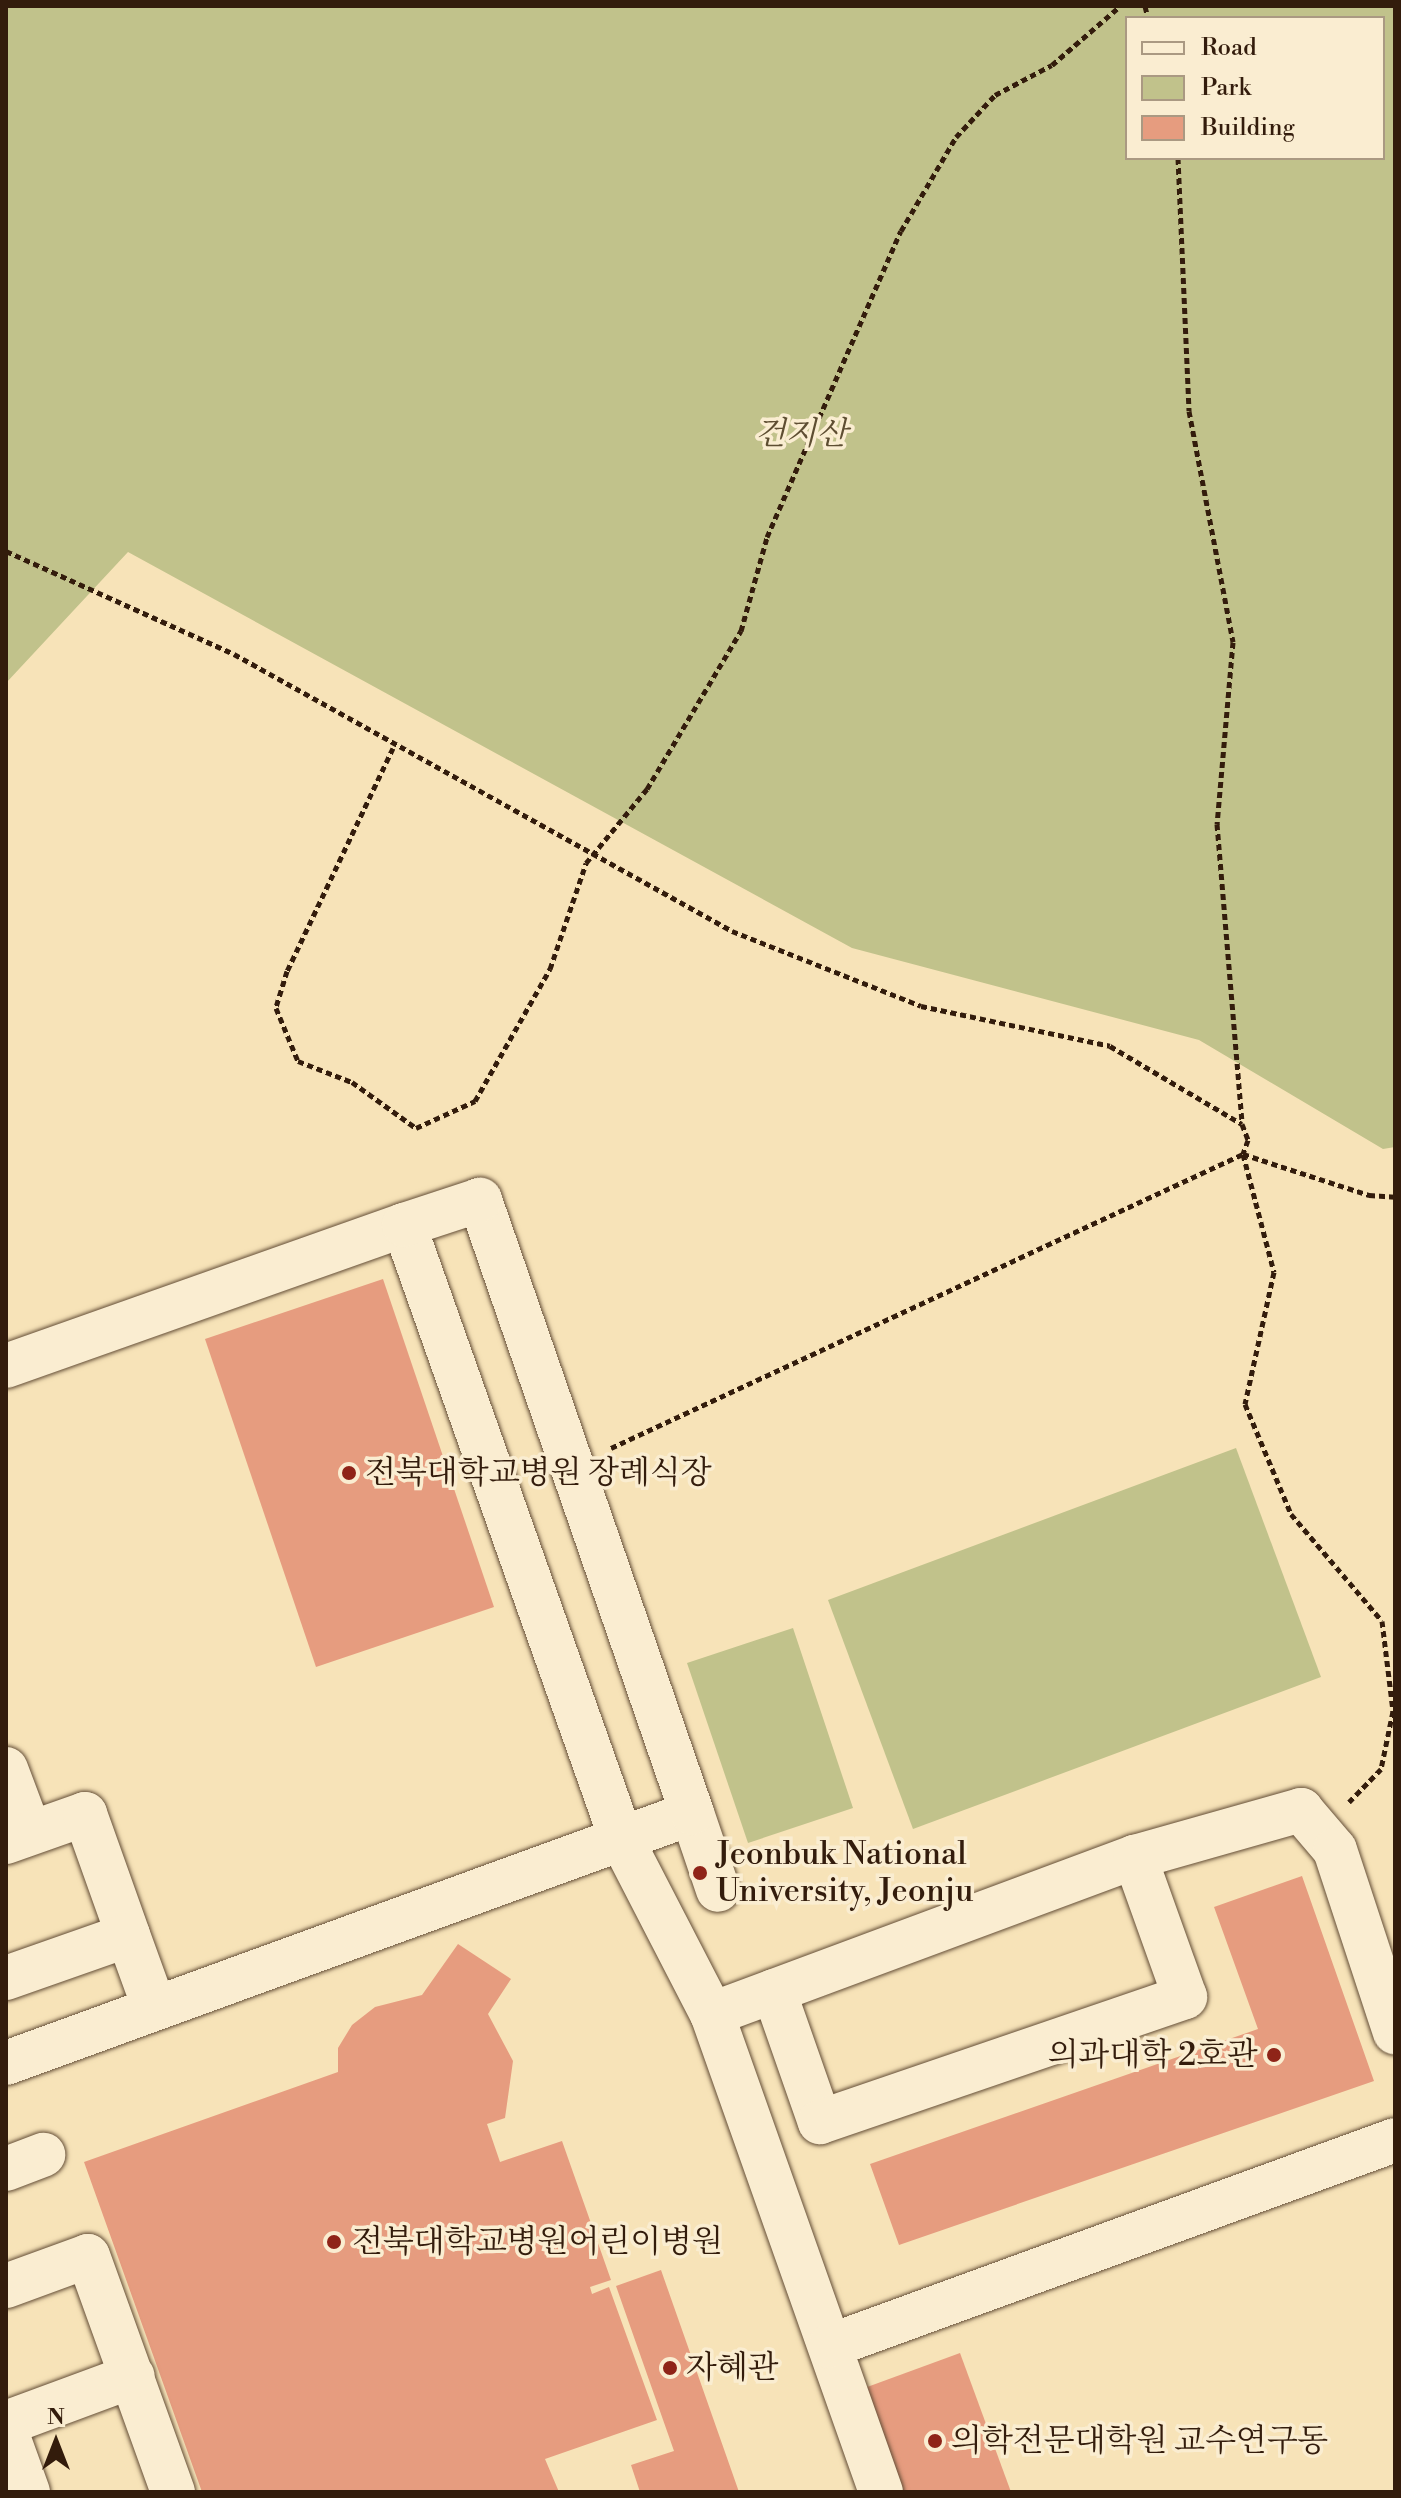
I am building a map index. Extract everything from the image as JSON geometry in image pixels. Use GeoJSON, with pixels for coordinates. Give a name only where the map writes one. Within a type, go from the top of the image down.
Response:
{"type":"FeatureCollection","features":[{"type":"Feature","properties":{"kind":"lane"},"geometry":{"type":"LineString","coordinates":[[6,1366],[480,1200],[718,1890]]}},
{"type":"Feature","properties":{"kind":"lane"},"geometry":{"type":"LineString","coordinates":[[404,1225],[621,1838],[712,2014],[881,2492]]}},
{"type":"Feature","properties":{"kind":"lane"},"geometry":{"type":"LineString","coordinates":[[6,1769],[18,1837],[85,1814],[154,2007]]}},
{"type":"Feature","properties":{"kind":"lane"},"geometry":{"type":"LineString","coordinates":[[712,2014],[1135,1857],[1301,1810],[1335,1850],[1395,2032]]}},
{"type":"Feature","properties":{"kind":"lane"},"geometry":{"type":"LineString","coordinates":[[6,2063],[692,1813]]}},
{"type":"Feature","properties":{"kind":"lane"},"geometry":{"type":"LineString","coordinates":[[774,1991],[820,2122],[1185,1997],[1135,1857]]}},
{"type":"Feature","properties":{"kind":"lane"},"geometry":{"type":"LineString","coordinates":[[6,1978],[128,1935]]}},
{"type":"Feature","properties":{"kind":"lane"},"geometry":{"type":"LineString","coordinates":[[830,2346],[1395,2140]]}},
{"type":"Feature","properties":{"kind":"lane"},"geometry":{"type":"LineString","coordinates":[[6,2286],[88,2256],[173,2492]]}},
{"type":"Feature","properties":{"kind":"lane"},"geometry":{"type":"LineString","coordinates":[[6,2423],[133,2376]]}},
{"type":"Feature","properties":{"kind":"lane"},"geometry":{"type":"LineString","coordinates":[[6,2431],[28,2492]]}},
{"type":"Feature","properties":{"kind":"path"},"geometry":{"type":"LineString","coordinates":[[393,748],[292,958],[276,1008],[298,1061],[352,1082],[416,1128],[475,1101],[550,969],[592,856],[647,789],[741,631],[767,537],[901,231],[956,137],[995,95],[1052,65],[1120,6]]}},
{"type":"Feature","properties":{"kind":"path"},"geometry":{"type":"LineString","coordinates":[[1178,160],[1189,411],[1233,642],[1217,824],[1242,1124],[1248,1140],[1243,1154],[1274,1272],[1245,1404],[1291,1514],[1382,1621],[1393,1711],[1381,1769],[1341,1811],[1335,1850]]}},
{"type":"Feature","properties":{"kind":"path"},"geometry":{"type":"LineString","coordinates":[[6,551],[234,654],[393,748],[732,931],[921,1006],[1110,1046],[1242,1124]]}},
{"type":"Feature","properties":{"kind":"path"},"geometry":{"type":"LineString","coordinates":[[572,1466],[1243,1154],[1369,1195],[1395,1197]]}},
{"type":"Feature","properties":{"kind":"green space","name":"건지산"},"geometry":{"type":"Polygon","coordinates":[[[6,6],[1395,6],[1395,1147],[1383,1149],[1199,1040],[852,948],[128,552],[6,683],[6,6]]]}},
{"type":"Feature","properties":{"kind":"green space"},"geometry":{"type":"Polygon","coordinates":[[[1236,1448],[1321,1677],[913,1829],[828,1600],[1236,1448]]]}},
{"type":"Feature","properties":{"kind":"green space"},"geometry":{"type":"Polygon","coordinates":[[[793,1628],[853,1808],[748,1843],[687,1663],[793,1628]]]}},
{"type":"Feature","properties":{"kind":"building","name":"전북대학교병원 장례식장"},"geometry":{"type":"Polygon","coordinates":[[[383,1279],[494,1607],[316,1667],[205,1339],[383,1279]]]}},
{"type":"Feature","properties":{"kind":"building","name":"의과대학 2호관"},"geometry":{"type":"Polygon","coordinates":[[[1302,1876],[1374,2081],[899,2245],[870,2164],[1258,2029],[1214,1907],[1302,1876]]]}},
{"type":"Feature","properties":{"kind":"building"},"geometry":{"type":"Polygon","coordinates":[[[458,1944],[511,1979],[488,2014],[513,2061],[505,2118],[487,2124],[500,2162],[562,2141],[611,2280],[590,2287],[592,2294],[609,2287],[657,2420],[545,2459],[559,2492],[202,2492],[84,2162],[338,2072],[338,2048],[352,2025],[375,2007],[422,1995],[458,1944]]]}},
{"type":"Feature","properties":{"kind":"building","name":"자혜관"},"geometry":{"type":"Polygon","coordinates":[[[661,2270],[739,2492],[640,2492],[631,2465],[674,2451],[616,2286],[661,2270]]]}},
{"type":"Feature","properties":{"kind":"building","name":"의학전문대학원 교수연구동"},"geometry":{"type":"Polygon","coordinates":[[[960,2353],[1011,2492],[897,2492],[859,2390],[960,2353]]]}},
{"type":"Feature","properties":{"kind":"place","name":"전북대학교병원 장례식장"},"geometry":{"type":"Point","coordinates":[349,1473]}},
{"type":"Feature","properties":{"kind":"place","name":"Jeonbuk National University, Jeonju"},"geometry":{"type":"Point","coordinates":[700,1873]}},
{"type":"Feature","properties":{"kind":"place","name":"의과대학 2호관"},"geometry":{"type":"Point","coordinates":[1274,2055]}},
{"type":"Feature","properties":{"kind":"place","name":"전북대학교병원어린이병원"},"geometry":{"type":"Point","coordinates":[334,2242]}},
{"type":"Feature","properties":{"kind":"place","name":"자혜관"},"geometry":{"type":"Point","coordinates":[670,2368]}},
{"type":"Feature","properties":{"kind":"place","name":"의학전문대학원 교수연구동"},"geometry":{"type":"Point","coordinates":[935,2441]}}]}
